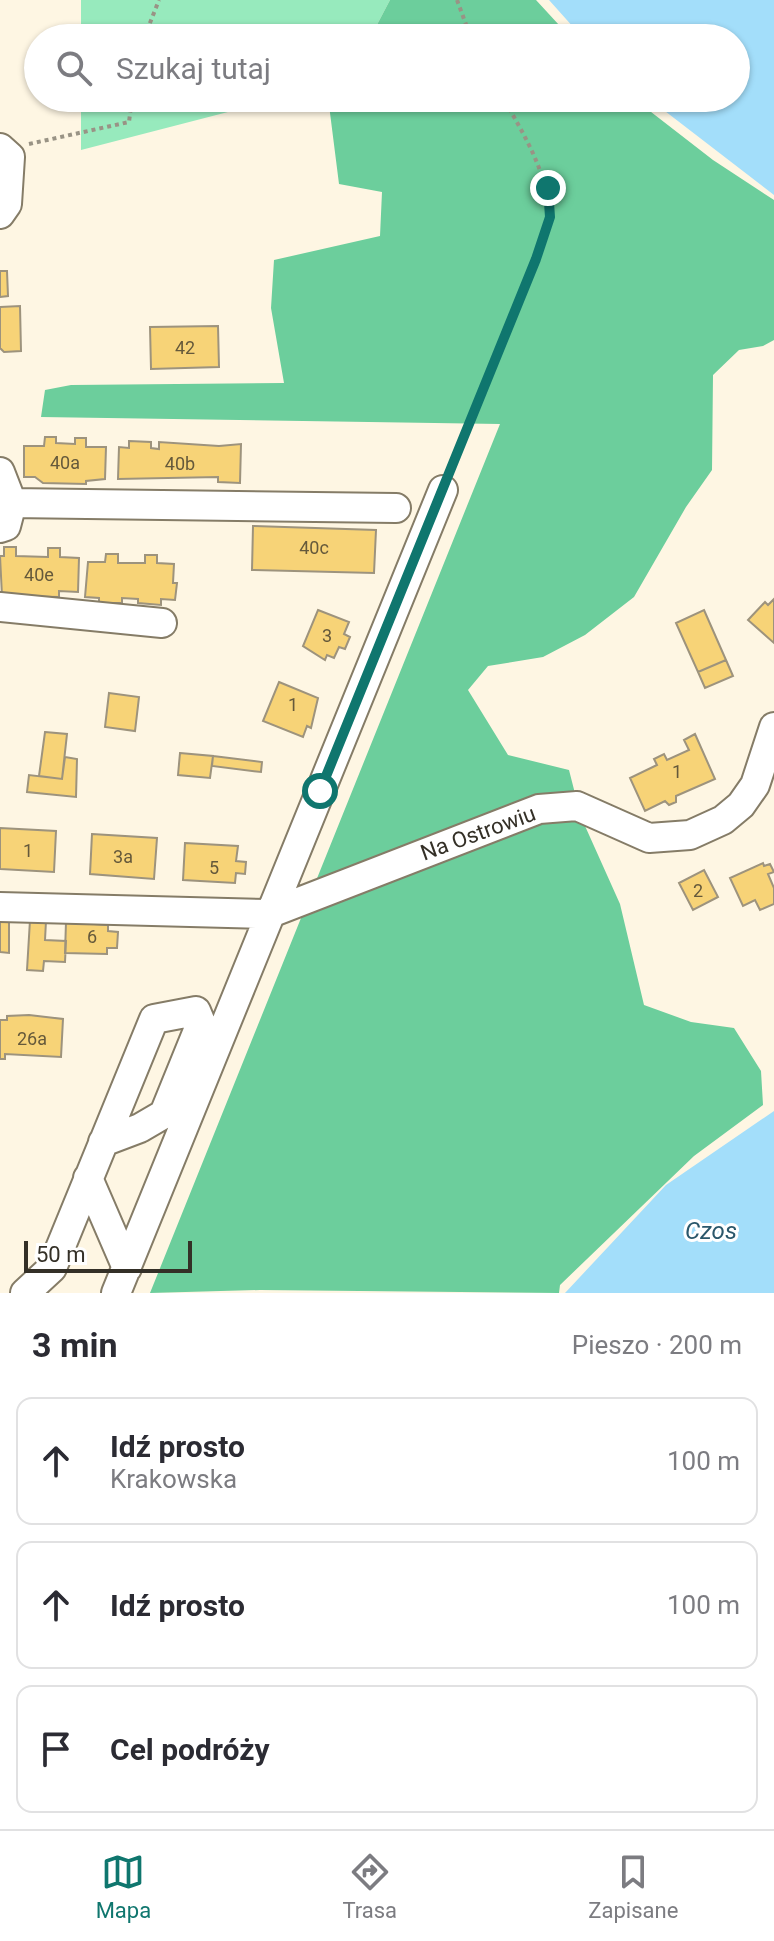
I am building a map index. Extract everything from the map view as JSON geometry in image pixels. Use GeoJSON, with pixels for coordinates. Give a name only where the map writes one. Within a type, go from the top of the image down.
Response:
{"type":"FeatureCollection","features":[{"type":"Feature","properties":{"kind":"street"},"geometry":{"type":"LineString","coordinates":[[0,214],[7,204],[10,157],[7,139]]}},
{"type":"Feature","properties":{"kind":"street"},"geometry":{"type":"LineString","coordinates":[[0,472],[6,516],[396,508]]}},
{"type":"Feature","properties":{"kind":"street"},"geometry":{"type":"LineString","coordinates":[[122,1280],[268,914],[443,490]]}},
{"type":"Feature","properties":{"kind":"street"},"geometry":{"type":"LineString","coordinates":[[0,607],[162,623]]}},
{"type":"Feature","properties":{"kind":"street","name":"Na Ostrowiu"},"geometry":{"type":"LineString","coordinates":[[268,914],[539,809],[577,806],[649,838],[690,835],[723,820],[741,805],[755,785],[774,727]]}},
{"type":"Feature","properties":{"kind":"street"},"geometry":{"type":"LineString","coordinates":[[0,907],[268,914]]}},
{"type":"Feature","properties":{"kind":"street"},"geometry":{"type":"LineString","coordinates":[[25,1293],[52,1268],[88,1178],[154,1019],[196,1011],[201,1023],[164,1114],[140,1128],[103,1142]]}},
{"type":"Feature","properties":{"kind":"street"},"geometry":{"type":"LineString","coordinates":[[88,1178],[122,1280]]}},
{"type":"Feature","properties":{"kind":"path"},"geometry":{"type":"LineString","coordinates":[[150,24],[159,0]]}},
{"type":"Feature","properties":{"kind":"path"},"geometry":{"type":"LineString","coordinates":[[457,0],[466,24]]}},
{"type":"Feature","properties":{"kind":"path"},"geometry":{"type":"LineString","coordinates":[[7,139],[129,122],[130,112]]}},
{"type":"Feature","properties":{"kind":"path"},"geometry":{"type":"LineString","coordinates":[[443,490],[550,217],[548,188],[529,143],[511,112]]}},
{"type":"Feature","properties":{"kind":"green space"},"geometry":{"type":"Polygon","coordinates":[[[81,0],[390,0],[377,24],[81,24],[81,0]]]}},
{"type":"Feature","properties":{"kind":"green space"},"geometry":{"type":"Polygon","coordinates":[[[390,0],[536,0],[558,24],[377,24],[390,0]]]}},
{"type":"Feature","properties":{"kind":"green space"},"geometry":{"type":"Polygon","coordinates":[[[81,112],[228,112],[81,150],[81,112]]]}},
{"type":"Feature","properties":{"kind":"green space"},"geometry":{"type":"Polygon","coordinates":[[[330,112],[651,112],[713,160],[774,200],[774,340],[763,346],[739,350],[713,375],[712,470],[686,507],[634,597],[585,635],[543,657],[488,666],[468,690],[508,755],[569,770],[581,817],[620,904],[644,1005],[691,1022],[734,1028],[761,1071],[763,1105],[694,1156],[560,1285],[559,1293],[260,1290],[150,1293],[500,424],[41,417],[45,390],[71,385],[284,383],[271,308],[274,260],[380,236],[382,192],[339,184],[330,112]]]}},
{"type":"Feature","properties":{"kind":"water"},"geometry":{"type":"Polygon","coordinates":[[[549,0],[774,0],[774,195],[666,112],[750,112],[750,24],[570,24],[549,0]]]}},
{"type":"Feature","properties":{"kind":"water","name":"Czos"},"geometry":{"type":"Polygon","coordinates":[[[774,1111],[774,1293],[565,1293],[666,1185],[774,1111]]]}},
{"type":"Feature","properties":{"kind":"building"},"geometry":{"type":"Polygon","coordinates":[[[0,271],[7,271],[8,296],[0,297],[0,271]]]}},
{"type":"Feature","properties":{"kind":"building"},"geometry":{"type":"Polygon","coordinates":[[[20,306],[21,351],[4,352],[0,348],[0,307],[20,306]]]}},
{"type":"Feature","properties":{"kind":"building"},"geometry":{"type":"Polygon","coordinates":[[[218,326],[219,367],[151,369],[150,327],[218,326]]]}},
{"type":"Feature","properties":{"kind":"building"},"geometry":{"type":"Polygon","coordinates":[[[45,437],[56,437],[56,443],[75,444],[75,438],[86,438],[86,447],[106,447],[105,479],[86,481],[86,484],[43,483],[35,477],[24,477],[24,446],[44,446],[45,437]]]}},
{"type":"Feature","properties":{"kind":"building"},"geometry":{"type":"Polygon","coordinates":[[[129,441],[151,442],[151,448],[159,449],[159,442],[219,446],[241,444],[240,483],[218,482],[218,477],[118,479],[119,447],[129,448],[129,441]]]}},
{"type":"Feature","properties":{"kind":"building"},"geometry":{"type":"Polygon","coordinates":[[[253,526],[376,530],[374,573],[252,570],[253,526]]]}},
{"type":"Feature","properties":{"kind":"building"},"geometry":{"type":"Polygon","coordinates":[[[4,547],[16,547],[16,556],[48,557],[48,548],[60,548],[60,557],[79,558],[78,592],[59,591],[59,597],[2,596],[0,556],[4,556],[4,547]]]}},
{"type":"Feature","properties":{"kind":"building"},"geometry":{"type":"Polygon","coordinates":[[[106,554],[118,554],[118,563],[145,563],[145,555],[157,555],[157,563],[174,564],[173,583],[177,583],[175,600],[161,599],[161,605],[122,598],[122,603],[99,603],[99,598],[85,597],[88,562],[105,562],[106,554]]]}},
{"type":"Feature","properties":{"kind":"building"},"geometry":{"type":"Polygon","coordinates":[[[774,599],[774,643],[748,620],[765,602],[768,605],[774,599]]]}},
{"type":"Feature","properties":{"kind":"building"},"geometry":{"type":"Polygon","coordinates":[[[318,610],[349,622],[344,634],[350,637],[345,649],[339,647],[334,658],[327,655],[325,660],[303,646],[318,610]]]}},
{"type":"Feature","properties":{"kind":"building"},"geometry":{"type":"Polygon","coordinates":[[[704,610],[726,660],[698,672],[676,623],[704,610]]]}},
{"type":"Feature","properties":{"kind":"building"},"geometry":{"type":"Polygon","coordinates":[[[726,660],[733,676],[705,688],[698,672],[726,660]]]}},
{"type":"Feature","properties":{"kind":"building"},"geometry":{"type":"Polygon","coordinates":[[[279,682],[318,698],[311,728],[307,726],[303,737],[263,721],[279,682]]]}},
{"type":"Feature","properties":{"kind":"building"},"geometry":{"type":"Polygon","coordinates":[[[109,693],[139,697],[135,731],[105,727],[109,693]]]}},
{"type":"Feature","properties":{"kind":"building"},"geometry":{"type":"Polygon","coordinates":[[[45,732],[67,734],[62,779],[39,776],[45,732]]]}},
{"type":"Feature","properties":{"kind":"building"},"geometry":{"type":"Polygon","coordinates":[[[695,734],[715,779],[676,796],[676,802],[669,805],[665,801],[645,811],[630,778],[657,765],[654,759],[664,754],[667,760],[689,750],[684,740],[695,734]]]}},
{"type":"Feature","properties":{"kind":"building"},"geometry":{"type":"Polygon","coordinates":[[[180,753],[213,756],[210,778],[178,775],[180,753]]]}},
{"type":"Feature","properties":{"kind":"building"},"geometry":{"type":"Polygon","coordinates":[[[213,756],[262,762],[261,772],[212,766],[213,756]]]}},
{"type":"Feature","properties":{"kind":"building"},"geometry":{"type":"Polygon","coordinates":[[[65,757],[77,759],[76,797],[27,792],[29,775],[62,779],[65,757]]]}},
{"type":"Feature","properties":{"kind":"building"},"geometry":{"type":"Polygon","coordinates":[[[0,828],[56,831],[54,872],[0,869],[0,828]]]}},
{"type":"Feature","properties":{"kind":"building"},"geometry":{"type":"Polygon","coordinates":[[[92,834],[157,838],[154,879],[90,874],[92,834]]]}},
{"type":"Feature","properties":{"kind":"building"},"geometry":{"type":"Polygon","coordinates":[[[185,843],[238,846],[236,861],[246,862],[245,874],[236,873],[235,883],[183,880],[185,843]]]}},
{"type":"Feature","properties":{"kind":"building"},"geometry":{"type":"Polygon","coordinates":[[[763,863],[764,866],[770,864],[774,872],[768,874],[774,888],[774,904],[760,910],[755,900],[743,906],[730,878],[763,863]]]}},
{"type":"Feature","properties":{"kind":"building"},"geometry":{"type":"Polygon","coordinates":[[[704,870],[718,897],[693,910],[679,883],[704,870]]]}},
{"type":"Feature","properties":{"kind":"building"},"geometry":{"type":"Polygon","coordinates":[[[0,918],[9,919],[9,953],[0,952],[0,918]]]}},
{"type":"Feature","properties":{"kind":"building"},"geometry":{"type":"Polygon","coordinates":[[[30,920],[46,921],[45,940],[66,941],[65,962],[44,961],[43,971],[27,970],[30,920]]]}},
{"type":"Feature","properties":{"kind":"building"},"geometry":{"type":"Polygon","coordinates":[[[66,922],[108,925],[108,931],[118,932],[117,948],[107,948],[107,954],[65,953],[66,922]]]}},
{"type":"Feature","properties":{"kind":"building"},"geometry":{"type":"Polygon","coordinates":[[[7,1016],[63,1019],[61,1057],[5,1054],[5,1059],[0,1059],[0,1020],[7,1020],[7,1016]]]}},
{"type":"Feature","properties":{"kind":"route"},"geometry":{"type":"LineString","coordinates":[[320,791],[536,259],[550,217],[548,188]]}}]}
